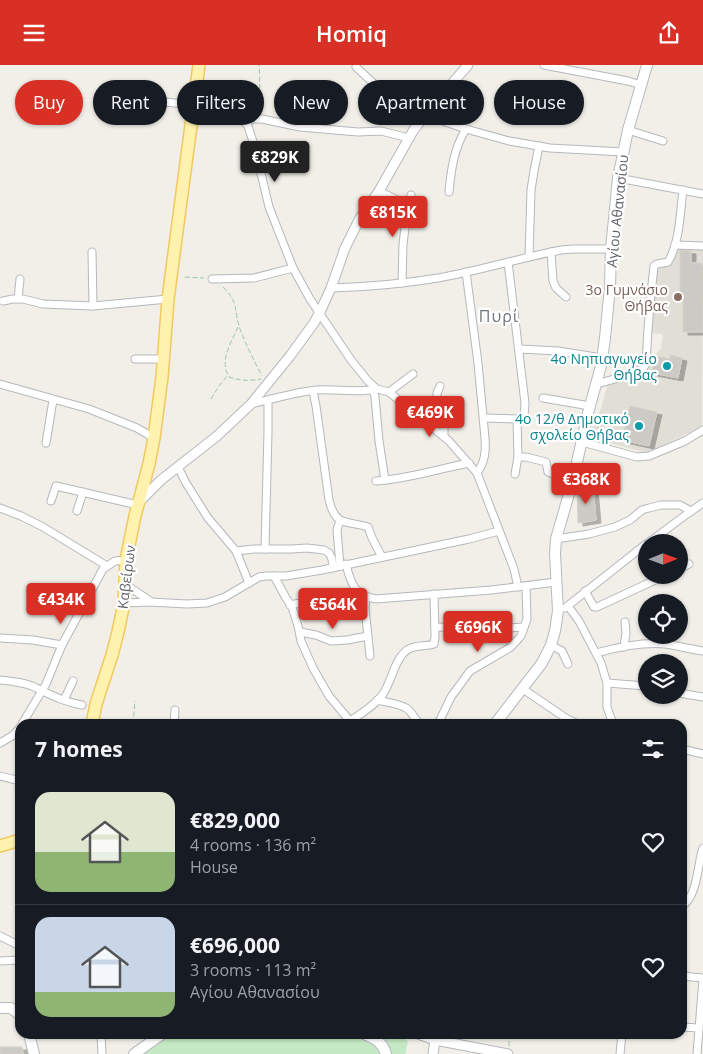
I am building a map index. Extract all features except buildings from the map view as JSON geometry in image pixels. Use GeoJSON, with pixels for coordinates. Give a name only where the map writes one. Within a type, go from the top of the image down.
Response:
{"type":"FeatureCollection","features":[{"type":"Feature","properties":{"kind":"main road","name":"Καβείρων"},"geometry":{"type":"LineString","coordinates":[[198,80],[199,65]]}},
{"type":"Feature","properties":{"kind":"main road","name":"Αγίου Αθανασίου"},"geometry":{"type":"LineString","coordinates":[[499,719],[542,663],[552,645],[556,631],[558,611],[556,539],[575,475],[606,338],[611,249],[618,178],[628,130],[647,65]]}},
{"type":"Feature","properties":{"kind":"main road","name":"Καβείρων"},"geometry":{"type":"LineString","coordinates":[[93,719],[118,632],[124,603],[126,559],[154,438],[162,377],[168,299],[191,125]]}},
{"type":"Feature","properties":{"kind":"main road"},"geometry":{"type":"LineString","coordinates":[[0,846],[15,842]]}},
{"type":"Feature","properties":{"kind":"main road"},"geometry":{"type":"LineString","coordinates":[[0,1008],[3,1007],[15,1012]]}},
{"type":"Feature","properties":{"kind":"main road"},"geometry":{"type":"LineString","coordinates":[[30,1039],[34,1054]]}},
{"type":"Feature","properties":{"kind":"main road"},"geometry":{"type":"LineString","coordinates":[[134,1054],[155,1039]]}},
{"type":"Feature","properties":{"kind":"main road"},"geometry":{"type":"LineString","coordinates":[[374,1039],[383,1046],[386,1054]]}},
{"type":"Feature","properties":{"kind":"street"},"geometry":{"type":"LineString","coordinates":[[455,80],[468,65]]}},
{"type":"Feature","properties":{"kind":"street"},"geometry":{"type":"LineString","coordinates":[[544,65],[641,85]]}},
{"type":"Feature","properties":{"kind":"street"},"geometry":{"type":"LineString","coordinates":[[356,67],[370,80]]}},
{"type":"Feature","properties":{"kind":"street"},"geometry":{"type":"LineString","coordinates":[[264,119],[300,127],[358,132],[381,131],[409,137]]}},
{"type":"Feature","properties":{"kind":"street"},"geometry":{"type":"LineString","coordinates":[[248,125],[269,207],[293,267],[307,293],[351,360],[375,389],[379,441],[385,480]]}},
{"type":"Feature","properties":{"kind":"street"},"geometry":{"type":"LineString","coordinates":[[52,501],[56,486],[137,508],[161,480],[217,436],[251,404],[270,383],[314,323],[345,248],[360,218],[379,191],[418,125]]}},
{"type":"Feature","properties":{"kind":"street"},"geometry":{"type":"LineString","coordinates":[[454,125],[509,141],[550,148],[623,151]]}},
{"type":"Feature","properties":{"kind":"street"},"geometry":{"type":"LineString","coordinates":[[449,193],[450,177],[459,139],[466,129]]}},
{"type":"Feature","properties":{"kind":"street"},"geometry":{"type":"LineString","coordinates":[[628,130],[662,141]]}},
{"type":"Feature","properties":{"kind":"street"},"geometry":{"type":"LineString","coordinates":[[529,257],[531,191],[539,146]]}},
{"type":"Feature","properties":{"kind":"street"},"geometry":{"type":"LineString","coordinates":[[618,178],[703,195]]}},
{"type":"Feature","properties":{"kind":"street"},"geometry":{"type":"LineString","coordinates":[[596,384],[615,379],[643,367],[646,362],[654,266],[668,261],[672,255],[683,190]]}},
{"type":"Feature","properties":{"kind":"street"},"geometry":{"type":"LineString","coordinates":[[379,191],[409,206]]}},
{"type":"Feature","properties":{"kind":"street"},"geometry":{"type":"LineString","coordinates":[[402,283],[403,244],[411,195]]}},
{"type":"Feature","properties":{"kind":"street"},"geometry":{"type":"LineString","coordinates":[[675,245],[703,246]]}},
{"type":"Feature","properties":{"kind":"street"},"geometry":{"type":"LineString","coordinates":[[330,288],[402,283],[439,278],[551,252],[574,249],[611,249]]}},
{"type":"Feature","properties":{"kind":"street"},"geometry":{"type":"LineString","coordinates":[[92,252],[93,306]]}},
{"type":"Feature","properties":{"kind":"street"},"geometry":{"type":"LineString","coordinates":[[551,252],[556,289],[566,297]]}},
{"type":"Feature","properties":{"kind":"street"},"geometry":{"type":"LineString","coordinates":[[484,418],[519,419],[524,417],[525,409],[508,262]]}},
{"type":"Feature","properties":{"kind":"street"},"geometry":{"type":"LineString","coordinates":[[212,279],[254,278],[293,267]]}},
{"type":"Feature","properties":{"kind":"street"},"geometry":{"type":"LineString","coordinates":[[466,272],[478,363],[486,450],[477,473]]}},
{"type":"Feature","properties":{"kind":"street"},"geometry":{"type":"LineString","coordinates":[[18,299],[20,279]]}},
{"type":"Feature","properties":{"kind":"street"},"geometry":{"type":"LineString","coordinates":[[3,301],[18,299],[43,304],[93,306],[168,299]]}},
{"type":"Feature","properties":{"kind":"street"},"geometry":{"type":"LineString","coordinates":[[518,349],[558,351],[602,358]]}},
{"type":"Feature","properties":{"kind":"street"},"geometry":{"type":"LineString","coordinates":[[135,359],[163,359]]}},
{"type":"Feature","properties":{"kind":"street"},"geometry":{"type":"LineString","coordinates":[[389,392],[413,374]]}},
{"type":"Feature","properties":{"kind":"street"},"geometry":{"type":"LineString","coordinates":[[0,384],[108,415],[154,438]]}},
{"type":"Feature","properties":{"kind":"street"},"geometry":{"type":"LineString","coordinates":[[440,386],[437,397],[444,436]]}},
{"type":"Feature","properties":{"kind":"street"},"geometry":{"type":"LineString","coordinates":[[251,404],[299,392],[375,389],[389,392],[444,436],[477,473],[514,569],[518,587]]}},
{"type":"Feature","properties":{"kind":"street"},"geometry":{"type":"LineString","coordinates":[[313,391],[332,511],[335,517],[340,520],[368,527],[382,557]]}},
{"type":"Feature","properties":{"kind":"street"},"geometry":{"type":"LineString","coordinates":[[543,398],[590,406]]}},
{"type":"Feature","properties":{"kind":"street"},"geometry":{"type":"LineString","coordinates":[[46,443],[53,400]]}},
{"type":"Feature","properties":{"kind":"street"},"geometry":{"type":"LineString","coordinates":[[264,549],[268,401]]}},
{"type":"Feature","properties":{"kind":"street"},"geometry":{"type":"LineString","coordinates":[[516,474],[518,457],[517,419]]}},
{"type":"Feature","properties":{"kind":"street"},"geometry":{"type":"LineString","coordinates":[[582,442],[643,458],[685,441],[703,431]]}},
{"type":"Feature","properties":{"kind":"street"},"geometry":{"type":"LineString","coordinates":[[518,457],[546,462],[548,472],[553,474],[575,475]]}},
{"type":"Feature","properties":{"kind":"street"},"geometry":{"type":"LineString","coordinates":[[376,481],[469,463]]}},
{"type":"Feature","properties":{"kind":"street"},"geometry":{"type":"LineString","coordinates":[[178,467],[208,518],[236,551],[249,583]]}},
{"type":"Feature","properties":{"kind":"street"},"geometry":{"type":"LineString","coordinates":[[77,511],[83,492]]}},
{"type":"Feature","properties":{"kind":"street"},"geometry":{"type":"LineString","coordinates":[[659,534],[703,503]]}},
{"type":"Feature","properties":{"kind":"street"},"geometry":{"type":"LineString","coordinates":[[556,539],[589,534],[615,527],[630,521],[642,510],[649,507],[680,505],[691,511]]}},
{"type":"Feature","properties":{"kind":"street"},"geometry":{"type":"LineString","coordinates":[[0,508],[6,509],[43,527],[107,567]]}},
{"type":"Feature","properties":{"kind":"street"},"geometry":{"type":"LineString","coordinates":[[340,520],[337,530],[340,566]]}},
{"type":"Feature","properties":{"kind":"street"},"geometry":{"type":"LineString","coordinates":[[124,603],[207,603],[225,597],[259,577],[295,574],[340,566],[470,539],[499,531]]}},
{"type":"Feature","properties":{"kind":"street"},"geometry":{"type":"LineString","coordinates":[[236,551],[307,548],[324,550],[329,553],[332,559],[349,576],[353,586],[359,593],[376,599],[556,582]]}},
{"type":"Feature","properties":{"kind":"street"},"geometry":{"type":"LineString","coordinates":[[558,611],[568,606],[638,550]]}},
{"type":"Feature","properties":{"kind":"street"},"geometry":{"type":"LineString","coordinates":[[25,719],[103,569],[115,561],[126,559]]}},
{"type":"Feature","properties":{"kind":"street"},"geometry":{"type":"LineString","coordinates":[[274,576],[295,616],[304,650],[336,705],[350,719]]}},
{"type":"Feature","properties":{"kind":"street"},"geometry":{"type":"LineString","coordinates":[[125,584],[150,602]]}},
{"type":"Feature","properties":{"kind":"street"},"geometry":{"type":"LineString","coordinates":[[585,591],[592,605],[597,607],[647,584]]}},
{"type":"Feature","properties":{"kind":"street"},"geometry":{"type":"LineString","coordinates":[[440,719],[451,697],[470,671],[511,647],[521,636],[527,613],[526,586]]}},
{"type":"Feature","properties":{"kind":"street"},"geometry":{"type":"LineString","coordinates":[[290,605],[359,593]]}},
{"type":"Feature","properties":{"kind":"street"},"geometry":{"type":"LineString","coordinates":[[352,719],[377,700],[386,689],[397,664],[408,649],[434,644],[434,594]]}},
{"type":"Feature","properties":{"kind":"street"},"geometry":{"type":"LineString","coordinates":[[366,597],[364,608],[370,656]]}},
{"type":"Feature","properties":{"kind":"street"},"geometry":{"type":"LineString","coordinates":[[568,606],[600,663],[607,683],[607,707],[611,719]]}},
{"type":"Feature","properties":{"kind":"street"},"geometry":{"type":"LineString","coordinates":[[624,647],[625,622]]}},
{"type":"Feature","properties":{"kind":"street"},"geometry":{"type":"LineString","coordinates":[[435,627],[494,629],[524,627]]}},
{"type":"Feature","properties":{"kind":"street"},"geometry":{"type":"LineString","coordinates":[[300,632],[316,635],[331,641],[368,636]]}},
{"type":"Feature","properties":{"kind":"street"},"geometry":{"type":"LineString","coordinates":[[0,638],[62,645]]}},
{"type":"Feature","properties":{"kind":"street"},"geometry":{"type":"LineString","coordinates":[[596,653],[609,649],[646,644],[663,644],[703,651]]}},
{"type":"Feature","properties":{"kind":"street"},"geometry":{"type":"LineString","coordinates":[[552,645],[562,651],[568,664]]}},
{"type":"Feature","properties":{"kind":"street"},"geometry":{"type":"LineString","coordinates":[[0,680],[31,686],[64,700],[82,705]]}},
{"type":"Feature","properties":{"kind":"street"},"geometry":{"type":"LineString","coordinates":[[64,700],[73,681]]}},
{"type":"Feature","properties":{"kind":"street"},"geometry":{"type":"LineString","coordinates":[[607,683],[638,685]]}},
{"type":"Feature","properties":{"kind":"street"},"geometry":{"type":"LineString","coordinates":[[523,689],[565,719]]}},
{"type":"Feature","properties":{"kind":"street"},"geometry":{"type":"LineString","coordinates":[[688,694],[703,697]]}},
{"type":"Feature","properties":{"kind":"street"},"geometry":{"type":"LineString","coordinates":[[377,700],[406,707],[414,719]]}},
{"type":"Feature","properties":{"kind":"street"},"geometry":{"type":"LineString","coordinates":[[174,719],[175,709]]}},
{"type":"Feature","properties":{"kind":"street"},"geometry":{"type":"LineString","coordinates":[[0,743],[15,736]]}},
{"type":"Feature","properties":{"kind":"street"},"geometry":{"type":"LineString","coordinates":[[687,750],[703,754]]}},
{"type":"Feature","properties":{"kind":"street"},"geometry":{"type":"LineString","coordinates":[[0,777],[15,780]]}},
{"type":"Feature","properties":{"kind":"street"},"geometry":{"type":"LineString","coordinates":[[687,902],[693,891],[703,848]]}},
{"type":"Feature","properties":{"kind":"street"},"geometry":{"type":"LineString","coordinates":[[0,936],[15,944]]}},
{"type":"Feature","properties":{"kind":"street"},"geometry":{"type":"LineString","coordinates":[[0,961],[15,960]]}},
{"type":"Feature","properties":{"kind":"street"},"geometry":{"type":"LineString","coordinates":[[687,977],[703,979],[697,1054]]}},
{"type":"Feature","properties":{"kind":"street"},"geometry":{"type":"LineString","coordinates":[[687,1027],[699,1028]]}},
{"type":"Feature","properties":{"kind":"street"},"geometry":{"type":"LineString","coordinates":[[101,1039],[102,1054]]}},
{"type":"Feature","properties":{"kind":"street"},"geometry":{"type":"LineString","coordinates":[[620,1054],[622,1039]]}},
{"type":"Feature","properties":{"kind":"street"},"geometry":{"type":"LineString","coordinates":[[433,1054],[435,1040],[508,1054]]}},
{"type":"Feature","properties":{"kind":"path"},"geometry":{"type":"LineString","coordinates":[[259,65],[260,80]]}},
{"type":"Feature","properties":{"kind":"path"},"geometry":{"type":"LineString","coordinates":[[185,277],[212,279],[230,293],[235,305],[239,326],[252,357],[264,378],[240,381],[229,377],[225,371],[226,355],[239,326]]}},
{"type":"Feature","properties":{"kind":"path"},"geometry":{"type":"LineString","coordinates":[[211,399],[219,385],[228,375]]}},
{"type":"Feature","properties":{"kind":"path"},"geometry":{"type":"LineString","coordinates":[[133,719],[135,701]]}},
{"type":"Feature","properties":{"kind":"path"},"geometry":{"type":"LineString","coordinates":[[508,1054],[509,1039]]}},
{"type":"Feature","properties":{"kind":"shaded area"},"geometry":{"type":"Polygon","coordinates":[[[674,241],[703,244],[702,427],[650,451],[643,452],[588,437],[601,409],[609,379],[645,367],[661,348],[663,334],[649,333],[657,260],[670,261],[674,241]]]}},
{"type":"Feature","properties":{"kind":"green space"},"geometry":{"type":"Polygon","coordinates":[[[159,1039],[406,1039],[408,1042],[405,1054],[138,1054],[159,1039]]]}},
{"type":"Feature","properties":{"kind":"place","name":"3ο Γυμνάσιο Θήβας"},"geometry":{"type":"Point","coordinates":[678,297]}},
{"type":"Feature","properties":{"kind":"place","name":"4ο Νηπιαγωγείο Θήβας"},"geometry":{"type":"Point","coordinates":[667,366]}},
{"type":"Feature","properties":{"kind":"place","name":"4ο 12/θ Δημοτικό σχολείο Θήβας"},"geometry":{"type":"Point","coordinates":[639,426]}},
{"type":"Feature","properties":{"kind":"district","name":"Πυρί"},"geometry":{"type":"Point","coordinates":[499,316]}}]}
